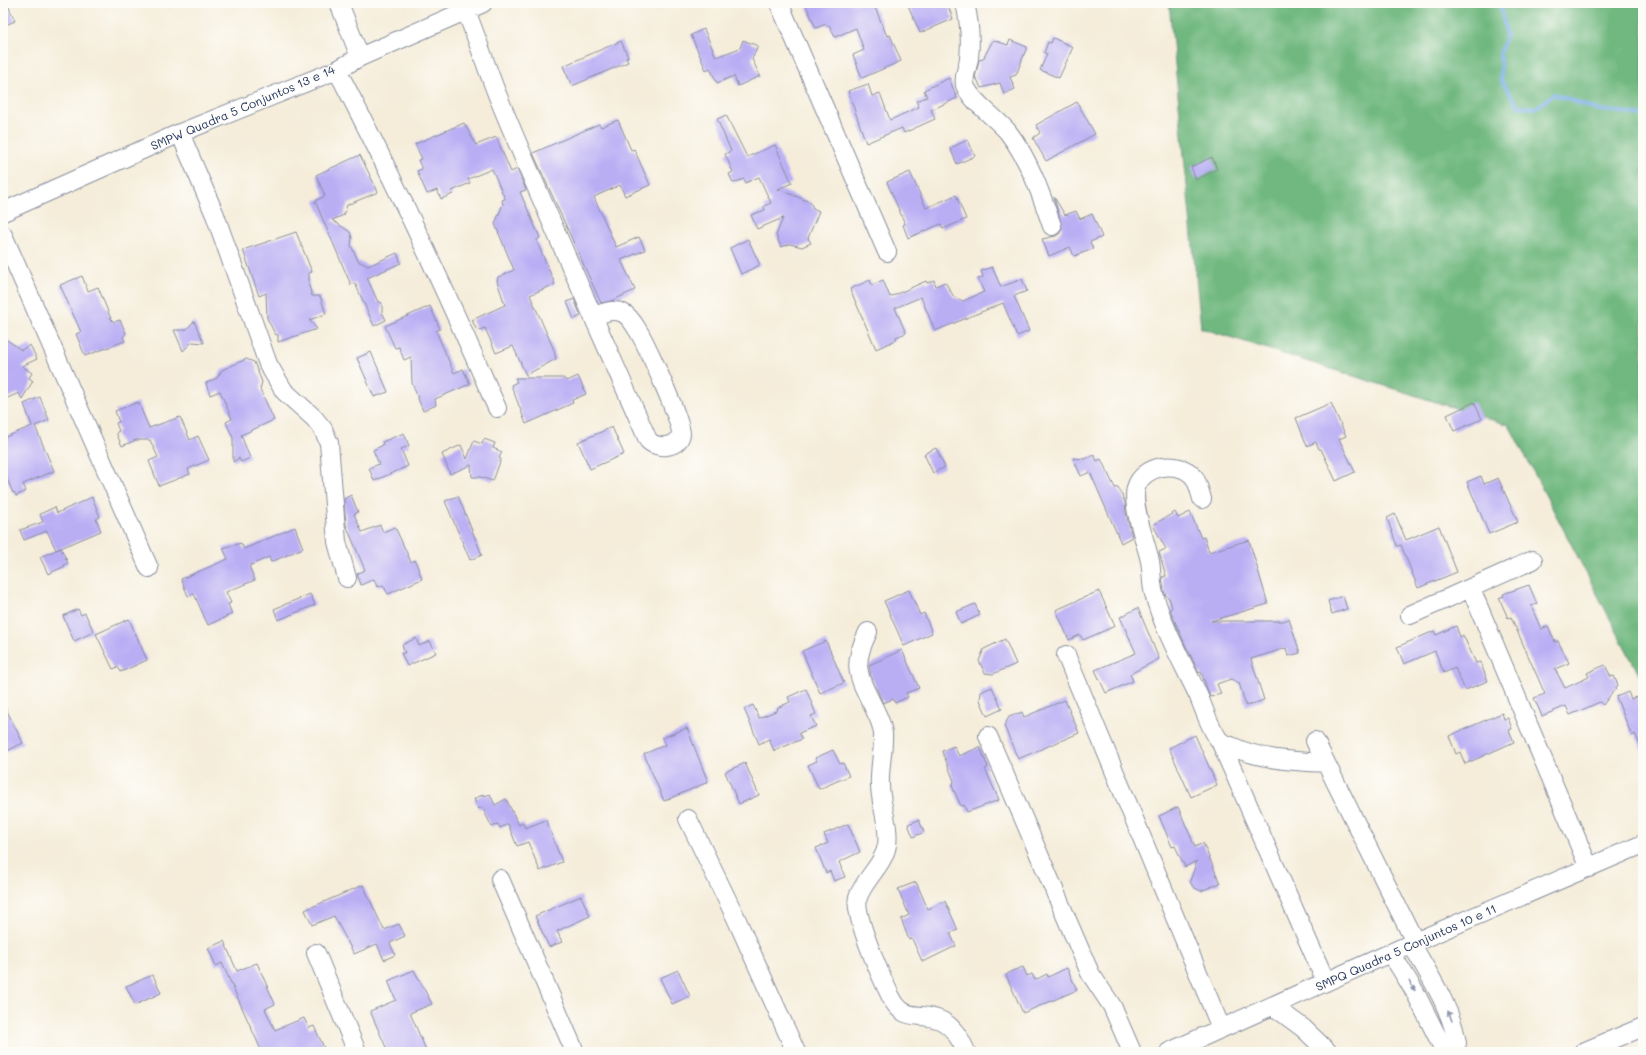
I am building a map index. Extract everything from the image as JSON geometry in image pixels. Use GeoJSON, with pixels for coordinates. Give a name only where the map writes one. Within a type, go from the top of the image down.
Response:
{"type":"FeatureCollection","features":[{"type":"Feature","properties":{"kind":"street"},"geometry":{"type":"LineString","coordinates":[[339,3],[360,57]]}},
{"type":"Feature","properties":{"kind":"street","name":"SMPW Quadra 5 Conjuntos 13 e 14"},"geometry":{"type":"LineString","coordinates":[[3,212],[180,133],[337,70],[360,57],[483,3]]}},
{"type":"Feature","properties":{"kind":"street"},"geometry":{"type":"LineString","coordinates":[[779,3],[887,252]]}},
{"type":"Feature","properties":{"kind":"street"},"geometry":{"type":"LineString","coordinates":[[965,3],[969,30],[969,58],[964,78],[966,87],[974,98],[1008,131],[1016,143],[1034,178],[1052,226]]}},
{"type":"Feature","properties":{"kind":"street"},"geometry":{"type":"LineString","coordinates":[[466,11],[479,40],[498,97],[648,440],[652,445],[660,447],[670,445],[678,439],[681,430],[670,400],[638,330],[625,314],[618,310],[612,310],[594,316]]}},
{"type":"Feature","properties":{"kind":"street"},"geometry":{"type":"LineString","coordinates":[[337,70],[385,163],[497,408]]}},
{"type":"Feature","properties":{"kind":"street"},"geometry":{"type":"LineString","coordinates":[[180,133],[215,214],[268,364],[284,391],[314,418],[323,429],[328,442],[337,542],[347,578]]}},
{"type":"Feature","properties":{"kind":"street"},"geometry":{"type":"LineString","coordinates":[[3,235],[149,568]]}},
{"type":"Feature","properties":{"kind":"street"},"geometry":{"type":"LineString","coordinates":[[1202,499],[1194,477],[1188,471],[1178,466],[1163,467],[1149,472],[1140,479],[1136,487],[1134,501],[1149,557],[1154,594],[1162,618],[1220,741],[1326,982]]}},
{"type":"Feature","properties":{"kind":"street"},"geometry":{"type":"LineString","coordinates":[[1410,615],[1533,560]]}},
{"type":"Feature","properties":{"kind":"street"},"geometry":{"type":"LineString","coordinates":[[1471,589],[1589,868]]}},
{"type":"Feature","properties":{"kind":"street"},"geometry":{"type":"LineString","coordinates":[[868,632],[861,646],[857,667],[883,732],[880,785],[887,830],[887,845],[883,857],[858,898],[857,908],[862,927],[892,998],[901,1010],[910,1016],[936,1018],[945,1022],[955,1032],[966,1052]]}},
{"type":"Feature","properties":{"kind":"street"},"geometry":{"type":"LineString","coordinates":[[1066,655],[1221,1028]]}},
{"type":"Feature","properties":{"kind":"street"},"geometry":{"type":"LineString","coordinates":[[988,736],[1090,973],[1112,1006],[1132,1052]]}},
{"type":"Feature","properties":{"kind":"street"},"geometry":{"type":"LineString","coordinates":[[1220,741],[1248,754],[1267,758],[1326,763]]}},
{"type":"Feature","properties":{"kind":"street"},"geometry":{"type":"LineString","coordinates":[[1315,741],[1413,943],[1442,997],[1452,1022],[1457,1043],[1451,1052]]}},
{"type":"Feature","properties":{"kind":"street"},"geometry":{"type":"LineString","coordinates":[[688,819],[736,918],[796,1052]]}},
{"type":"Feature","properties":{"kind":"street","name":"SMPQ Quadra 5 Conjuntos 10 e 11"},"geometry":{"type":"LineString","coordinates":[[1168,1052],[1413,943],[1643,844]]}},
{"type":"Feature","properties":{"kind":"street"},"geometry":{"type":"LineString","coordinates":[[500,879],[575,1052]]}},
{"type":"Feature","properties":{"kind":"street"},"geometry":{"type":"LineString","coordinates":[[316,953],[357,1052]]}},
{"type":"Feature","properties":{"kind":"street"},"geometry":{"type":"LineString","coordinates":[[1391,953],[1415,992],[1445,1052]]}},
{"type":"Feature","properties":{"kind":"street"},"geometry":{"type":"LineString","coordinates":[[1273,1006],[1303,1028],[1328,1052]]}},
{"type":"Feature","properties":{"kind":"street"},"geometry":{"type":"LineString","coordinates":[[1583,1052],[1635,1030],[1636,1037],[1643,1044]]}},
{"type":"Feature","properties":{"kind":"green space"},"geometry":{"type":"Polygon","coordinates":[[[1169,3],[1643,3],[1643,682],[1509,425],[1201,328],[1169,3]]]}},
{"type":"Feature","properties":{"kind":"building"},"geometry":{"type":"Polygon","coordinates":[[[3,3],[7,3],[15,21],[3,26],[3,3]]]}},
{"type":"Feature","properties":{"kind":"building"},"geometry":{"type":"Polygon","coordinates":[[[805,3],[873,3],[887,36],[890,35],[901,61],[862,78],[853,55],[864,50],[856,28],[835,37],[829,25],[827,26],[826,24],[816,28],[805,3]]]}},
{"type":"Feature","properties":{"kind":"building"},"geometry":{"type":"Polygon","coordinates":[[[907,3],[947,3],[953,19],[920,33],[907,3]]]}},
{"type":"Feature","properties":{"kind":"building"},"geometry":{"type":"Polygon","coordinates":[[[704,29],[716,57],[740,48],[743,40],[758,46],[752,59],[760,76],[738,86],[734,76],[717,83],[710,68],[706,70],[691,35],[704,29]]]}},
{"type":"Feature","properties":{"kind":"building"},"geometry":{"type":"Polygon","coordinates":[[[1053,38],[1073,47],[1059,78],[1040,70],[1047,54],[1044,53],[1048,42],[1051,43],[1053,38]]]}},
{"type":"Feature","properties":{"kind":"building"},"geometry":{"type":"Polygon","coordinates":[[[993,40],[1008,45],[1010,40],[1027,47],[1016,75],[1010,77],[1015,89],[1004,94],[1000,83],[981,88],[977,79],[975,78],[979,60],[983,59],[993,40]]]}},
{"type":"Feature","properties":{"kind":"building"},"geometry":{"type":"Polygon","coordinates":[[[621,41],[628,57],[626,58],[628,62],[572,86],[563,66],[621,41]]]}},
{"type":"Feature","properties":{"kind":"building"},"geometry":{"type":"Polygon","coordinates":[[[949,78],[957,98],[931,110],[935,119],[904,133],[902,128],[866,143],[848,91],[868,84],[872,96],[880,93],[890,120],[919,107],[916,101],[927,97],[924,90],[949,78]]]}},
{"type":"Feature","properties":{"kind":"building"},"geometry":{"type":"Polygon","coordinates":[[[1077,102],[1095,134],[1046,161],[1033,138],[1040,133],[1036,125],[1077,102]]]}},
{"type":"Feature","properties":{"kind":"building"},"geometry":{"type":"Polygon","coordinates":[[[726,115],[747,157],[775,145],[792,183],[778,189],[810,202],[813,208],[819,211],[808,238],[811,243],[802,247],[790,244],[781,247],[776,235],[783,218],[757,229],[751,215],[765,210],[764,206],[771,203],[759,177],[745,183],[744,179],[733,183],[729,174],[733,172],[725,154],[731,151],[717,119],[726,115]]]}},
{"type":"Feature","properties":{"kind":"building"},"geometry":{"type":"Polygon","coordinates":[[[618,120],[631,150],[634,149],[650,185],[625,196],[620,185],[594,197],[616,247],[639,237],[645,250],[621,260],[635,290],[611,301],[601,303],[533,153],[599,124],[601,127],[618,120]]]}},
{"type":"Feature","properties":{"kind":"building"},"geometry":{"type":"Polygon","coordinates":[[[464,123],[476,145],[496,137],[511,172],[517,169],[526,190],[520,192],[540,238],[537,242],[555,284],[530,295],[554,350],[556,359],[526,375],[513,346],[496,353],[485,328],[477,331],[472,320],[505,305],[497,281],[498,277],[514,270],[495,224],[503,204],[502,200],[505,199],[492,169],[468,179],[470,183],[452,191],[453,194],[441,199],[437,190],[427,194],[417,171],[422,169],[418,160],[422,159],[415,144],[464,123]]]}},
{"type":"Feature","properties":{"kind":"building"},"geometry":{"type":"Polygon","coordinates":[[[968,140],[975,156],[957,164],[950,148],[968,140]]]}},
{"type":"Feature","properties":{"kind":"building"},"geometry":{"type":"Polygon","coordinates":[[[360,155],[378,192],[347,205],[344,215],[332,220],[350,232],[352,238],[351,245],[358,261],[368,266],[397,253],[401,263],[367,278],[378,302],[382,303],[382,312],[386,320],[374,326],[355,283],[351,285],[315,201],[325,196],[316,175],[360,155]]]}},
{"type":"Feature","properties":{"kind":"building"},"geometry":{"type":"Polygon","coordinates":[[[1212,157],[1217,169],[1196,180],[1191,167],[1212,157]]]}},
{"type":"Feature","properties":{"kind":"building"},"geometry":{"type":"Polygon","coordinates":[[[910,172],[926,208],[956,195],[966,219],[943,229],[941,224],[908,238],[903,225],[905,224],[887,182],[910,172]]]}},
{"type":"Feature","properties":{"kind":"building"},"geometry":{"type":"Polygon","coordinates":[[[1054,197],[1065,215],[1076,211],[1080,219],[1092,214],[1102,237],[1090,242],[1093,249],[1074,256],[1070,247],[1049,256],[1042,239],[1056,236],[1060,233],[1062,228],[1054,197]]]}},
{"type":"Feature","properties":{"kind":"building"},"geometry":{"type":"Polygon","coordinates":[[[296,232],[312,272],[309,273],[309,286],[312,296],[320,296],[326,314],[309,320],[317,329],[278,342],[278,335],[275,334],[267,318],[266,293],[259,296],[243,250],[296,232]]]}},
{"type":"Feature","properties":{"kind":"building"},"geometry":{"type":"Polygon","coordinates":[[[748,239],[760,265],[741,274],[730,248],[748,239]]]}},
{"type":"Feature","properties":{"kind":"building"},"geometry":{"type":"Polygon","coordinates":[[[992,267],[1001,287],[1022,279],[1027,291],[1014,296],[1029,331],[1017,336],[1003,303],[935,331],[921,297],[895,308],[906,333],[896,337],[896,340],[876,349],[850,289],[870,280],[872,285],[883,280],[890,297],[926,281],[927,283],[934,280],[936,286],[945,282],[954,297],[963,301],[984,292],[978,279],[983,277],[981,271],[992,267]]]}},
{"type":"Feature","properties":{"kind":"building"},"geometry":{"type":"Polygon","coordinates":[[[82,276],[88,291],[98,287],[111,319],[114,322],[120,320],[126,333],[123,337],[125,341],[85,356],[76,334],[81,332],[60,285],[82,276]]]}},
{"type":"Feature","properties":{"kind":"building"},"geometry":{"type":"Polygon","coordinates":[[[574,299],[581,316],[574,319],[567,302],[574,299]]]}},
{"type":"Feature","properties":{"kind":"building"},"geometry":{"type":"Polygon","coordinates":[[[430,306],[440,329],[436,331],[454,373],[463,369],[470,384],[435,399],[436,405],[423,411],[412,383],[411,357],[404,360],[399,347],[395,348],[385,326],[430,306]]]}},
{"type":"Feature","properties":{"kind":"building"},"geometry":{"type":"Polygon","coordinates":[[[194,321],[204,343],[192,342],[183,351],[174,330],[186,330],[194,321]]]}},
{"type":"Feature","properties":{"kind":"building"},"geometry":{"type":"Polygon","coordinates":[[[3,337],[21,350],[30,345],[37,359],[22,366],[32,373],[29,378],[33,381],[22,399],[19,393],[3,400],[3,337]]]}},
{"type":"Feature","properties":{"kind":"building"},"geometry":{"type":"Polygon","coordinates":[[[371,352],[388,392],[374,397],[357,358],[371,352]]]}},
{"type":"Feature","properties":{"kind":"building"},"geometry":{"type":"Polygon","coordinates":[[[246,359],[254,362],[262,382],[260,389],[274,420],[241,435],[250,458],[241,462],[239,458],[233,462],[233,438],[226,422],[232,419],[220,391],[210,395],[206,383],[217,378],[222,370],[246,359]]]}},
{"type":"Feature","properties":{"kind":"building"},"geometry":{"type":"Polygon","coordinates":[[[578,376],[586,394],[572,400],[573,403],[526,424],[511,385],[517,382],[515,378],[563,378],[567,381],[578,376]]]}},
{"type":"Feature","properties":{"kind":"building"},"geometry":{"type":"Polygon","coordinates":[[[40,397],[49,420],[35,426],[54,471],[23,484],[26,491],[16,496],[14,492],[13,493],[3,470],[3,438],[32,426],[24,404],[40,397]]]}},
{"type":"Feature","properties":{"kind":"building"},"geometry":{"type":"Polygon","coordinates":[[[138,402],[149,428],[180,417],[190,440],[198,436],[209,460],[188,469],[190,474],[159,486],[149,461],[158,457],[150,440],[136,440],[122,446],[117,435],[117,432],[119,431],[116,423],[119,422],[115,411],[138,402]]]}},
{"type":"Feature","properties":{"kind":"building"},"geometry":{"type":"Polygon","coordinates":[[[1474,402],[1482,419],[1454,431],[1447,415],[1474,402]]]}},
{"type":"Feature","properties":{"kind":"building"},"geometry":{"type":"Polygon","coordinates":[[[1331,403],[1346,436],[1339,439],[1355,472],[1336,481],[1321,449],[1319,449],[1316,442],[1307,446],[1296,418],[1331,403]]]}},
{"type":"Feature","properties":{"kind":"building"},"geometry":{"type":"Polygon","coordinates":[[[612,427],[624,454],[590,469],[578,442],[612,427]]]}},
{"type":"Feature","properties":{"kind":"building"},"geometry":{"type":"Polygon","coordinates":[[[404,433],[409,446],[401,449],[408,466],[374,481],[369,468],[379,464],[373,450],[383,445],[382,442],[404,433]]]}},
{"type":"Feature","properties":{"kind":"building"},"geometry":{"type":"Polygon","coordinates":[[[484,439],[495,443],[493,448],[502,452],[493,481],[480,477],[472,477],[471,465],[450,474],[442,454],[461,445],[467,459],[474,441],[482,444],[484,439]]]}},
{"type":"Feature","properties":{"kind":"building"},"geometry":{"type":"Polygon","coordinates":[[[936,448],[945,467],[933,473],[924,454],[936,448]]]}},
{"type":"Feature","properties":{"kind":"building"},"geometry":{"type":"Polygon","coordinates":[[[1094,455],[1097,461],[1101,459],[1115,488],[1118,487],[1125,502],[1132,537],[1121,543],[1090,472],[1081,476],[1073,458],[1085,459],[1094,455]]]}},
{"type":"Feature","properties":{"kind":"building"},"geometry":{"type":"Polygon","coordinates":[[[1481,476],[1484,484],[1498,478],[1518,522],[1489,534],[1467,482],[1481,476]]]}},
{"type":"Feature","properties":{"kind":"building"},"geometry":{"type":"Polygon","coordinates":[[[351,495],[358,512],[354,514],[362,532],[380,525],[383,532],[395,527],[411,562],[415,560],[422,579],[388,594],[383,585],[377,587],[374,579],[361,585],[357,574],[365,570],[346,525],[344,499],[351,495]]]}},
{"type":"Feature","properties":{"kind":"building"},"geometry":{"type":"Polygon","coordinates":[[[458,496],[482,555],[470,560],[445,501],[458,496]]]}},
{"type":"Feature","properties":{"kind":"building"},"geometry":{"type":"Polygon","coordinates":[[[92,497],[100,517],[96,519],[101,531],[56,550],[47,531],[24,540],[20,530],[43,522],[40,514],[55,507],[57,513],[92,497]]]}},
{"type":"Feature","properties":{"kind":"building"},"geometry":{"type":"Polygon","coordinates":[[[1175,512],[1178,518],[1190,512],[1201,538],[1204,537],[1209,552],[1249,540],[1268,604],[1211,621],[1283,621],[1289,619],[1300,653],[1288,656],[1286,648],[1251,659],[1264,700],[1246,706],[1239,683],[1231,679],[1217,684],[1221,694],[1210,697],[1201,672],[1199,673],[1170,610],[1172,607],[1169,598],[1166,596],[1164,591],[1162,577],[1166,576],[1159,552],[1166,549],[1153,525],[1175,512]]]}},
{"type":"Feature","properties":{"kind":"building"},"geometry":{"type":"Polygon","coordinates":[[[1395,514],[1406,540],[1439,526],[1457,572],[1418,588],[1401,545],[1397,546],[1387,518],[1395,514]]]}},
{"type":"Feature","properties":{"kind":"building"},"geometry":{"type":"Polygon","coordinates":[[[295,527],[303,548],[271,562],[269,557],[249,566],[255,580],[226,592],[231,603],[228,604],[232,614],[208,625],[194,594],[188,596],[181,579],[228,559],[223,548],[241,543],[244,549],[295,527]]]}},
{"type":"Feature","properties":{"kind":"building"},"geometry":{"type":"Polygon","coordinates":[[[61,548],[68,563],[48,574],[40,557],[61,548]]]}},
{"type":"Feature","properties":{"kind":"building"},"geometry":{"type":"Polygon","coordinates":[[[1529,585],[1537,604],[1531,606],[1541,629],[1548,626],[1555,642],[1558,641],[1569,663],[1555,669],[1565,688],[1589,677],[1587,673],[1605,665],[1611,677],[1614,676],[1618,685],[1603,705],[1600,702],[1570,715],[1566,706],[1542,716],[1534,698],[1545,694],[1511,617],[1508,618],[1499,598],[1504,596],[1503,594],[1529,585]]]}},
{"type":"Feature","properties":{"kind":"building"},"geometry":{"type":"Polygon","coordinates":[[[909,590],[920,615],[924,613],[932,633],[904,646],[884,601],[909,590]]]}},
{"type":"Feature","properties":{"kind":"building"},"geometry":{"type":"Polygon","coordinates":[[[1099,591],[1115,626],[1083,640],[1080,635],[1069,640],[1056,610],[1099,591]]]}},
{"type":"Feature","properties":{"kind":"building"},"geometry":{"type":"Polygon","coordinates":[[[310,594],[315,605],[278,620],[274,609],[310,594]]]}},
{"type":"Feature","properties":{"kind":"building"},"geometry":{"type":"Polygon","coordinates":[[[1343,596],[1347,609],[1332,614],[1328,601],[1343,596]]]}},
{"type":"Feature","properties":{"kind":"building"},"geometry":{"type":"Polygon","coordinates":[[[975,604],[980,615],[961,624],[956,612],[975,604]]]}},
{"type":"Feature","properties":{"kind":"building"},"geometry":{"type":"Polygon","coordinates":[[[1138,608],[1159,659],[1130,674],[1133,681],[1106,693],[1095,670],[1136,653],[1120,617],[1138,608]]]}},
{"type":"Feature","properties":{"kind":"building"},"geometry":{"type":"Polygon","coordinates":[[[78,609],[81,615],[85,613],[94,632],[74,641],[63,616],[78,609]]]}},
{"type":"Feature","properties":{"kind":"building"},"geometry":{"type":"Polygon","coordinates":[[[129,619],[147,660],[121,672],[118,667],[113,669],[96,634],[129,619]]]}},
{"type":"Feature","properties":{"kind":"building"},"geometry":{"type":"Polygon","coordinates":[[[1456,626],[1460,637],[1463,635],[1476,663],[1480,662],[1488,681],[1465,690],[1455,668],[1444,673],[1435,651],[1404,664],[1397,647],[1434,631],[1436,635],[1456,626]]]}},
{"type":"Feature","properties":{"kind":"building"},"geometry":{"type":"Polygon","coordinates":[[[416,638],[419,646],[430,641],[436,653],[407,666],[401,653],[405,653],[402,645],[416,638]]]}},
{"type":"Feature","properties":{"kind":"building"},"geometry":{"type":"Polygon","coordinates":[[[1005,639],[1016,664],[993,674],[985,673],[979,661],[984,649],[1005,639]]]}},
{"type":"Feature","properties":{"kind":"building"},"geometry":{"type":"Polygon","coordinates":[[[826,641],[844,683],[820,693],[802,651],[826,641]]]}},
{"type":"Feature","properties":{"kind":"building"},"geometry":{"type":"Polygon","coordinates":[[[902,650],[919,688],[906,693],[908,697],[895,703],[893,699],[883,703],[871,676],[869,665],[902,650]]]}},
{"type":"Feature","properties":{"kind":"building"},"geometry":{"type":"Polygon","coordinates":[[[992,687],[1002,709],[987,716],[980,700],[981,692],[992,687]]]}},
{"type":"Feature","properties":{"kind":"building"},"geometry":{"type":"Polygon","coordinates":[[[806,689],[816,714],[811,716],[816,726],[799,733],[802,739],[774,751],[769,739],[759,744],[744,709],[753,705],[759,718],[778,710],[777,708],[790,702],[788,697],[806,689]]]}},
{"type":"Feature","properties":{"kind":"building"},"geometry":{"type":"Polygon","coordinates":[[[1628,692],[1631,699],[1636,697],[1643,713],[1643,752],[1635,734],[1632,736],[1616,697],[1628,692]]]}},
{"type":"Feature","properties":{"kind":"building"},"geometry":{"type":"Polygon","coordinates":[[[1065,700],[1079,733],[1018,759],[1004,726],[1009,717],[1022,712],[1024,717],[1065,700]]]}},
{"type":"Feature","properties":{"kind":"building"},"geometry":{"type":"Polygon","coordinates":[[[3,703],[23,743],[3,753],[3,703]]]}},
{"type":"Feature","properties":{"kind":"building"},"geometry":{"type":"Polygon","coordinates":[[[1502,713],[1504,719],[1508,718],[1512,729],[1509,730],[1514,742],[1465,764],[1460,752],[1456,754],[1449,736],[1502,713]]]}},
{"type":"Feature","properties":{"kind":"building"},"geometry":{"type":"Polygon","coordinates":[[[687,728],[708,782],[664,801],[644,754],[665,745],[662,738],[687,728]]]}},
{"type":"Feature","properties":{"kind":"building"},"geometry":{"type":"Polygon","coordinates":[[[1195,735],[1217,785],[1191,797],[1169,748],[1195,735]]]}},
{"type":"Feature","properties":{"kind":"building"},"geometry":{"type":"Polygon","coordinates":[[[954,746],[959,756],[980,747],[988,767],[985,769],[999,800],[967,812],[964,805],[961,806],[952,786],[954,781],[942,751],[954,746]]]}},
{"type":"Feature","properties":{"kind":"building"},"geometry":{"type":"Polygon","coordinates":[[[833,750],[840,764],[843,763],[849,776],[819,789],[808,765],[817,761],[815,758],[833,750]]]}},
{"type":"Feature","properties":{"kind":"building"},"geometry":{"type":"Polygon","coordinates":[[[745,763],[759,795],[739,804],[725,772],[745,763]]]}},
{"type":"Feature","properties":{"kind":"building"},"geometry":{"type":"Polygon","coordinates":[[[484,794],[485,796],[490,794],[495,805],[506,799],[519,825],[523,823],[525,828],[546,820],[562,862],[540,871],[528,842],[517,846],[508,824],[500,828],[498,824],[492,827],[482,807],[479,809],[474,799],[484,794]]]}},
{"type":"Feature","properties":{"kind":"building"},"geometry":{"type":"Polygon","coordinates":[[[1178,807],[1195,847],[1203,843],[1220,883],[1201,891],[1193,887],[1190,881],[1197,861],[1185,867],[1175,846],[1172,847],[1159,816],[1178,807]]]}},
{"type":"Feature","properties":{"kind":"building"},"geometry":{"type":"Polygon","coordinates":[[[919,820],[924,832],[913,837],[908,824],[919,820]]]}},
{"type":"Feature","properties":{"kind":"building"},"geometry":{"type":"Polygon","coordinates":[[[848,824],[860,852],[839,862],[845,877],[834,881],[830,871],[826,873],[816,848],[828,843],[824,834],[848,824]]]}},
{"type":"Feature","properties":{"kind":"building"},"geometry":{"type":"Polygon","coordinates":[[[916,882],[928,909],[945,901],[958,930],[950,933],[956,946],[925,961],[922,961],[912,939],[909,940],[901,919],[909,915],[898,889],[916,882]]]}},
{"type":"Feature","properties":{"kind":"building"},"geometry":{"type":"Polygon","coordinates":[[[363,885],[384,930],[399,924],[405,936],[390,943],[395,955],[384,960],[377,944],[354,954],[334,916],[312,925],[305,910],[363,885]]]}},
{"type":"Feature","properties":{"kind":"building"},"geometry":{"type":"Polygon","coordinates":[[[581,896],[590,916],[557,931],[562,942],[549,947],[535,916],[581,896]]]}},
{"type":"Feature","properties":{"kind":"building"},"geometry":{"type":"Polygon","coordinates":[[[224,941],[237,971],[257,963],[275,1004],[265,1009],[275,1030],[304,1018],[309,1028],[314,1026],[326,1052],[262,1052],[222,963],[216,966],[208,948],[224,941]]]}},
{"type":"Feature","properties":{"kind":"building"},"geometry":{"type":"Polygon","coordinates":[[[1023,967],[1027,976],[1032,974],[1035,980],[1047,974],[1048,977],[1067,968],[1077,990],[1023,1013],[1006,975],[1023,967]]]}},
{"type":"Feature","properties":{"kind":"building"},"geometry":{"type":"Polygon","coordinates":[[[414,970],[432,1004],[410,1013],[427,1052],[388,1052],[370,1011],[396,1000],[388,981],[414,970]]]}},
{"type":"Feature","properties":{"kind":"building"},"geometry":{"type":"Polygon","coordinates":[[[678,970],[690,996],[672,1004],[660,978],[678,970]]]}},
{"type":"Feature","properties":{"kind":"building"},"geometry":{"type":"Polygon","coordinates":[[[153,975],[161,993],[135,1005],[126,986],[153,975]]]}},
{"type":"Feature","properties":{"kind":"waterway"},"geometry":{"type":"LineString","coordinates":[[1500,3],[1506,34],[1500,54],[1501,80],[1518,106],[1536,108],[1554,94],[1598,110],[1643,116]]}}]}
